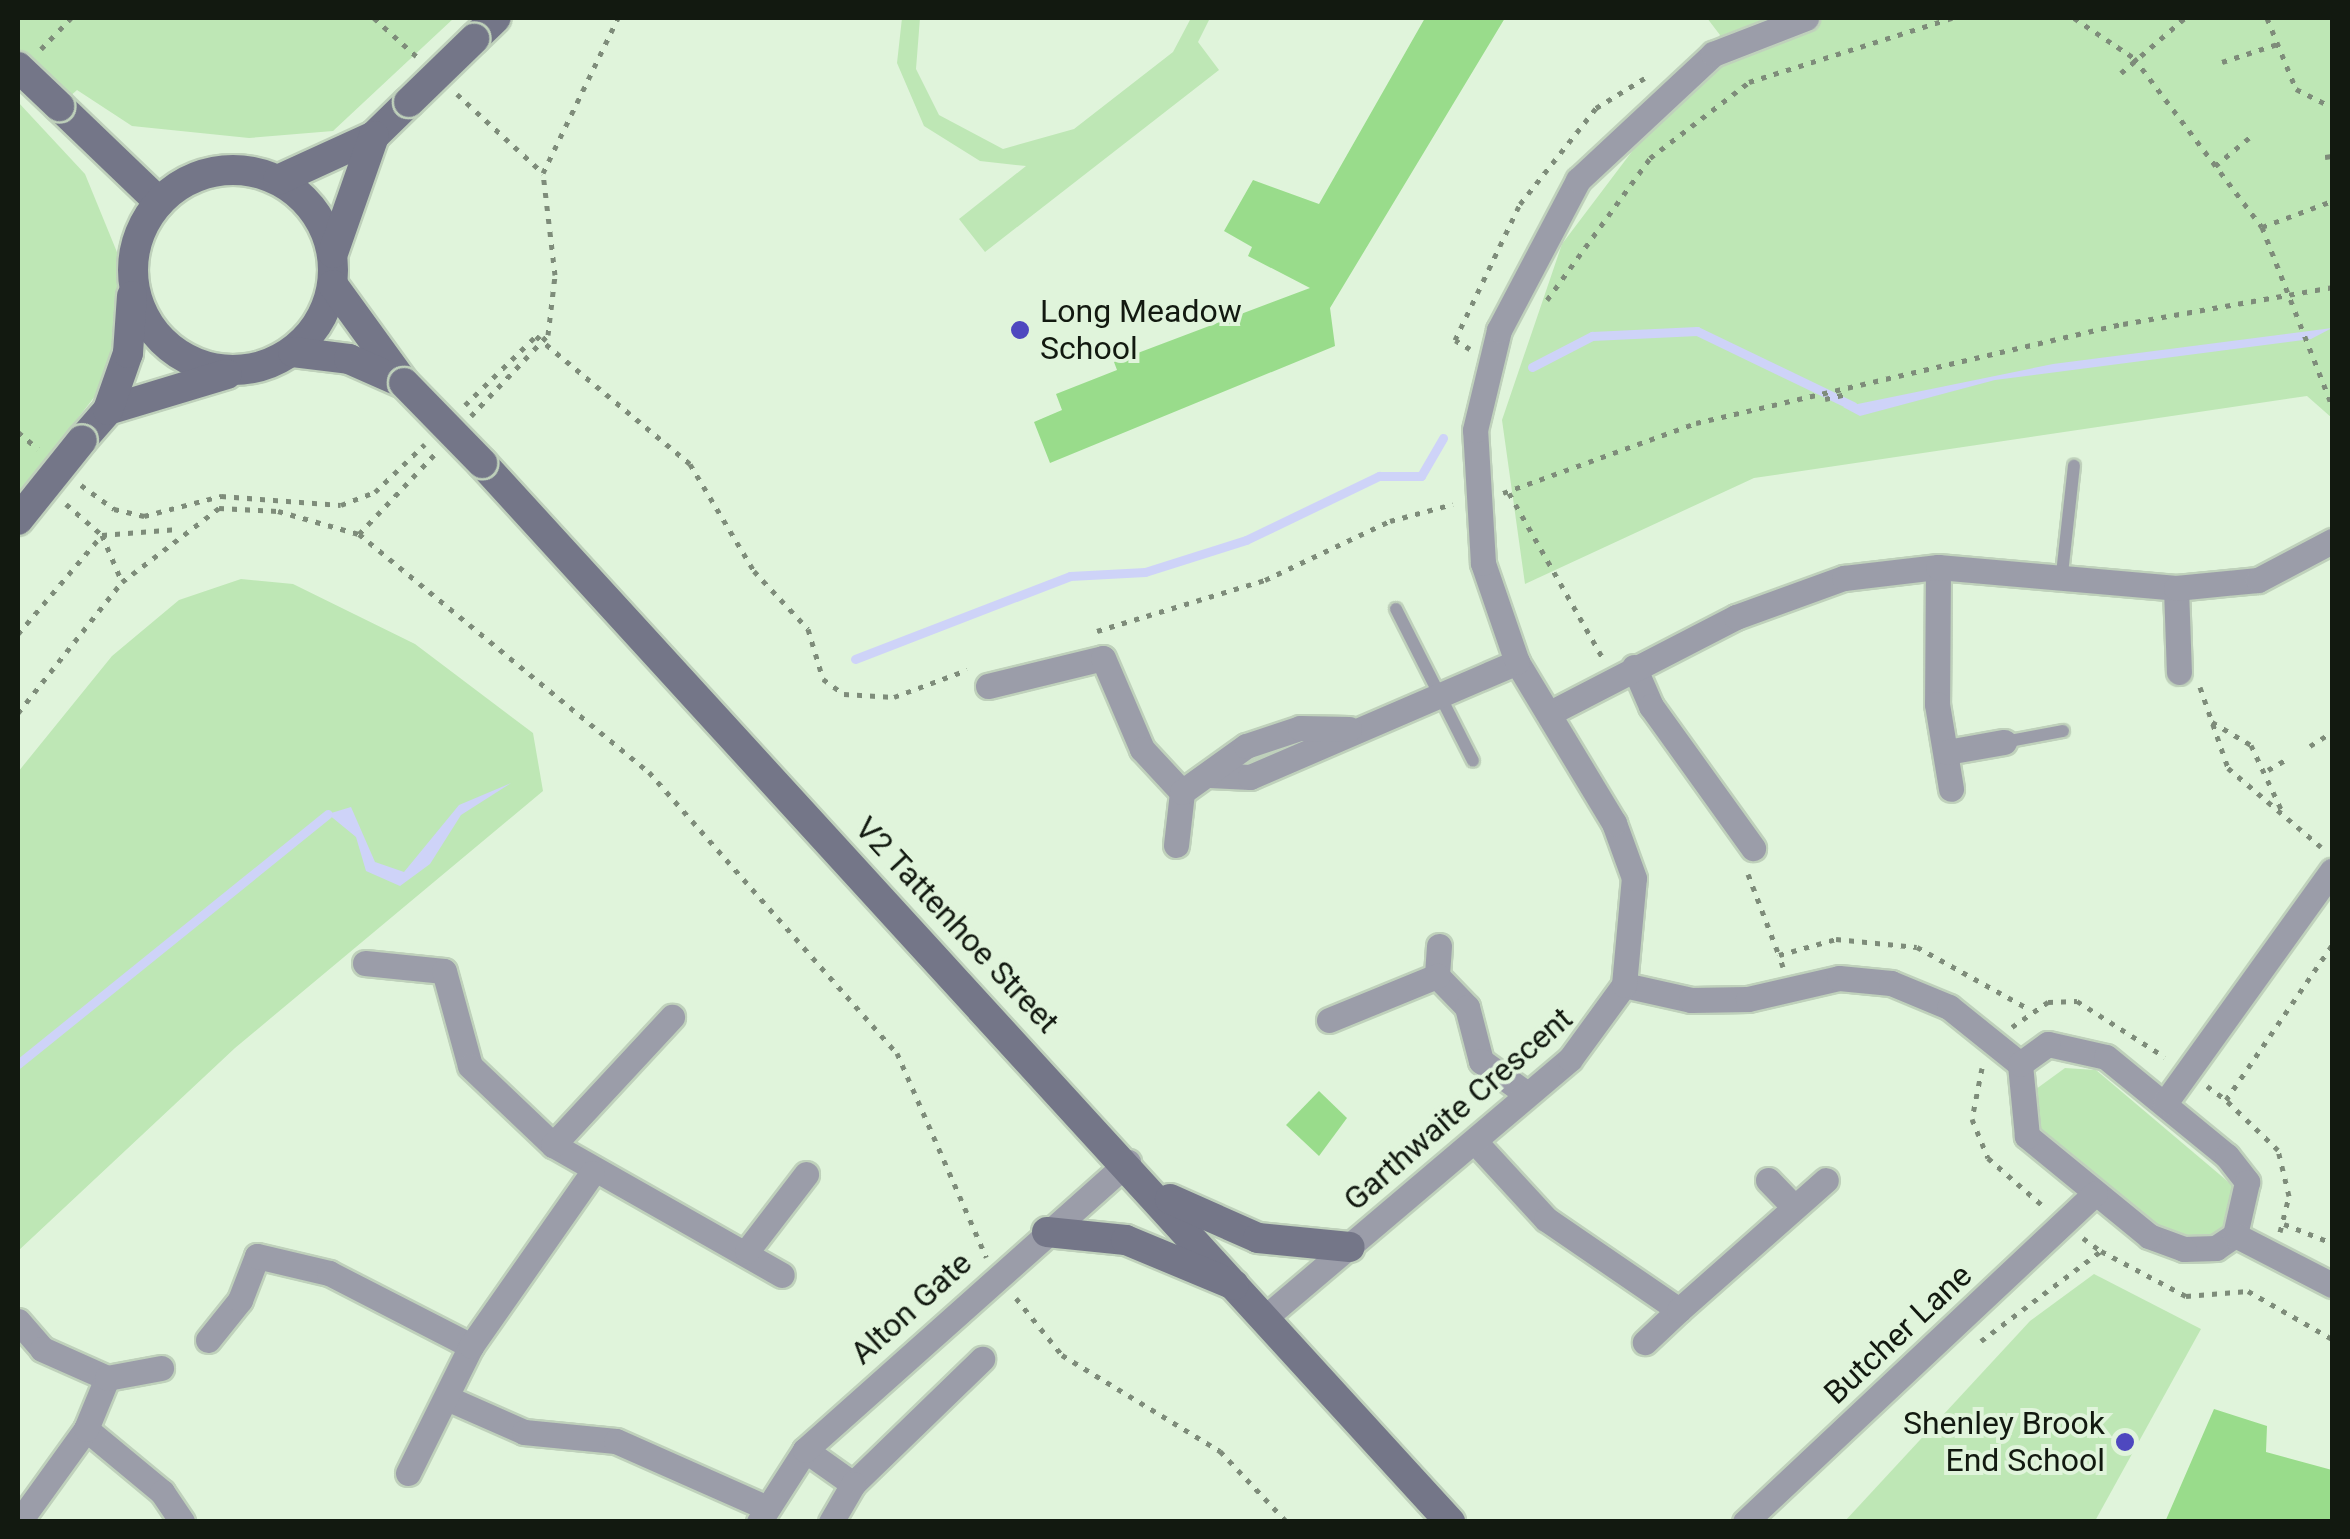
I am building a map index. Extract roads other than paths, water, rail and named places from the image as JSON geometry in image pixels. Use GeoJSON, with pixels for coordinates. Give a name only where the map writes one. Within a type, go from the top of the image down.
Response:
{"type":"FeatureCollection","features":[{"type":"Feature","properties":{"kind":"street","name":"Garthwaite Crescent"},"geometry":{"type":"LineString","coordinates":[[1267,1316],[1477,1144],[1602,1024],[1624,985],[1634,878],[1614,823],[1517,662],[1484,563],[1475,430],[1487,367],[1578,180],[1713,54],[1806,18]]}},
{"type":"Feature","properties":{"kind":"street"},"geometry":{"type":"LineString","coordinates":[[18,520],[108,410],[128,353],[137,242],[159,202],[215,171],[278,180],[374,136],[485,28]]}},
{"type":"Feature","properties":{"kind":"street"},"geometry":{"type":"LineString","coordinates":[[24,62],[59,106],[159,202]]}},
{"type":"Feature","properties":{"kind":"street"},"geometry":{"type":"LineString","coordinates":[[332,254],[374,136]]}},
{"type":"Feature","properties":{"kind":"street"},"geometry":{"type":"LineString","coordinates":[[108,410],[250,370],[293,352],[333,285],[332,254],[323,224],[278,180]]}},
{"type":"Feature","properties":{"kind":"street","name":"V2 Tattenhoe Street"},"geometry":{"type":"LineString","coordinates":[[333,285],[404,383],[1158,1194],[1450,1522]]}},
{"type":"Feature","properties":{"kind":"street"},"geometry":{"type":"LineString","coordinates":[[133,286],[143,317],[175,351],[218,370],[250,370]]}},
{"type":"Feature","properties":{"kind":"street","name":"V2 Tattenhoe Street"},"geometry":{"type":"LineString","coordinates":[[293,352],[349,359],[404,383]]}},
{"type":"Feature","properties":{"kind":"street"},"geometry":{"type":"LineString","coordinates":[[1550,714],[1624,672],[1844,578],[1938,567],[2062,574],[2176,588],[2258,580],[2332,541]]}},
{"type":"Feature","properties":{"kind":"street"},"geometry":{"type":"LineString","coordinates":[[1938,567],[1937,704],[1951,790]]}},
{"type":"Feature","properties":{"kind":"street"},"geometry":{"type":"LineString","coordinates":[[2176,588],[2178,672]]}},
{"type":"Feature","properties":{"kind":"street"},"geometry":{"type":"LineString","coordinates":[[988,675],[1104,658],[1142,749],[1182,792],[1176,845]]}},
{"type":"Feature","properties":{"kind":"street"},"geometry":{"type":"LineString","coordinates":[[1182,792],[1246,746],[1300,728],[1349,730],[1517,662]]}},
{"type":"Feature","properties":{"kind":"street"},"geometry":{"type":"LineString","coordinates":[[1624,672],[1651,706],[1749,858]]}},
{"type":"Feature","properties":{"kind":"street"},"geometry":{"type":"LineString","coordinates":[[1947,752],[2004,742]]}},
{"type":"Feature","properties":{"kind":"street"},"geometry":{"type":"LineString","coordinates":[[2166,1102],[2332,871]]}},
{"type":"Feature","properties":{"kind":"street"},"geometry":{"type":"LineString","coordinates":[[1440,946],[1437,976],[1467,1007],[1482,1062],[1527,1094]]}},
{"type":"Feature","properties":{"kind":"street"},"geometry":{"type":"LineString","coordinates":[[366,963],[444,971],[470,1066],[554,1145],[592,1174],[747,1251],[782,1276]]}},
{"type":"Feature","properties":{"kind":"street"},"geometry":{"type":"LineString","coordinates":[[1329,1020],[1437,976]]}},
{"type":"Feature","properties":{"kind":"street"},"geometry":{"type":"LineString","coordinates":[[1624,985],[1691,1000],[1748,999],[1839,978],[1892,983],[1950,1007],[2020,1064],[2027,1136],[2148,1236],[2184,1249],[2216,1248],[2234,1235],[2247,1182],[2166,1102],[2076,1044],[2048,1044],[2020,1064]]}},
{"type":"Feature","properties":{"kind":"street"},"geometry":{"type":"LineString","coordinates":[[554,1145],[672,1016]]}},
{"type":"Feature","properties":{"kind":"street"},"geometry":{"type":"LineString","coordinates":[[1477,1144],[1546,1219],[1679,1310]]}},
{"type":"Feature","properties":{"kind":"street","name":"Alton Gate"},"geometry":{"type":"LineString","coordinates":[[763,1515],[805,1450],[996,1274],[1128,1162]]}},
{"type":"Feature","properties":{"kind":"street"},"geometry":{"type":"LineString","coordinates":[[408,1473],[471,1346],[592,1174]]}},
{"type":"Feature","properties":{"kind":"street"},"geometry":{"type":"LineString","coordinates":[[747,1251],[806,1174]]}},
{"type":"Feature","properties":{"kind":"street"},"geometry":{"type":"LineString","coordinates":[[1768,1180],[1794,1208]]}},
{"type":"Feature","properties":{"kind":"street"},"geometry":{"type":"LineString","coordinates":[[1646,1342],[1826,1180]]}},
{"type":"Feature","properties":{"kind":"street","name":"Butcher Lane"},"geometry":{"type":"LineString","coordinates":[[1745,1522],[2096,1193]]}},
{"type":"Feature","properties":{"kind":"street"},"geometry":{"type":"LineString","coordinates":[[1158,1194],[1258,1238],[1350,1247]]}},
{"type":"Feature","properties":{"kind":"street"},"geometry":{"type":"LineString","coordinates":[[1047,1232],[1126,1240],[1246,1290]]}},
{"type":"Feature","properties":{"kind":"street"},"geometry":{"type":"LineString","coordinates":[[2234,1235],[2332,1286]]}},
{"type":"Feature","properties":{"kind":"street"},"geometry":{"type":"LineString","coordinates":[[208,1340],[240,1300],[257,1256],[329,1273],[471,1346]]}},
{"type":"Feature","properties":{"kind":"street"},"geometry":{"type":"LineString","coordinates":[[18,1321],[42,1349],[107,1378],[161,1368]]}},
{"type":"Feature","properties":{"kind":"street"},"geometry":{"type":"LineString","coordinates":[[831,1522],[853,1484],[982,1358]]}},
{"type":"Feature","properties":{"kind":"street"},"geometry":{"type":"LineString","coordinates":[[18,1522],[86,1429],[107,1378]]}},
{"type":"Feature","properties":{"kind":"street"},"geometry":{"type":"LineString","coordinates":[[447,1398],[524,1432],[616,1441],[763,1515]]}},
{"type":"Feature","properties":{"kind":"street"},"geometry":{"type":"LineString","coordinates":[[86,1429],[162,1492],[182,1522]]}},
{"type":"Feature","properties":{"kind":"street"},"geometry":{"type":"LineString","coordinates":[[805,1450],[853,1484]]}},
{"type":"Feature","properties":{"kind":"lane"},"geometry":{"type":"LineString","coordinates":[[2062,574],[2074,466]]}},
{"type":"Feature","properties":{"kind":"lane"},"geometry":{"type":"LineString","coordinates":[[1396,608],[1445,691],[1473,761]]}},
{"type":"Feature","properties":{"kind":"lane"},"geometry":{"type":"LineString","coordinates":[[2004,742],[2064,731]]}},
{"type":"Feature","properties":{"kind":"water"},"geometry":{"type":"Polygon","coordinates":[[[2332,328],[2311,339],[1995,380],[1860,416],[1843,407],[2053,364],[2332,328]]]}},
{"type":"Feature","properties":{"kind":"water"},"geometry":{"type":"Polygon","coordinates":[[[511,783],[461,815],[430,864],[400,886],[366,871],[356,837],[328,814],[351,807],[375,862],[404,872],[459,805],[511,783]]]}},
{"type":"Feature","properties":{"kind":"waterway"},"geometry":{"type":"LineString","coordinates":[[1532,367],[1592,336],[1697,331],[1853,406]]}},
{"type":"Feature","properties":{"kind":"waterway"},"geometry":{"type":"LineString","coordinates":[[855,659],[1070,576],[1145,572],[1246,540],[1379,476],[1421,476],[1443,438]]}},
{"type":"Feature","properties":{"kind":"waterway"},"geometry":{"type":"LineString","coordinates":[[18,1064],[328,814]]}},
{"type":"Feature","properties":{"kind":"place","name":"Long Meadow School"},"geometry":{"type":"Point","coordinates":[1020,330]}},
{"type":"Feature","properties":{"kind":"place","name":"Shenley Brook End School"},"geometry":{"type":"Point","coordinates":[2125,1442]}}]}
